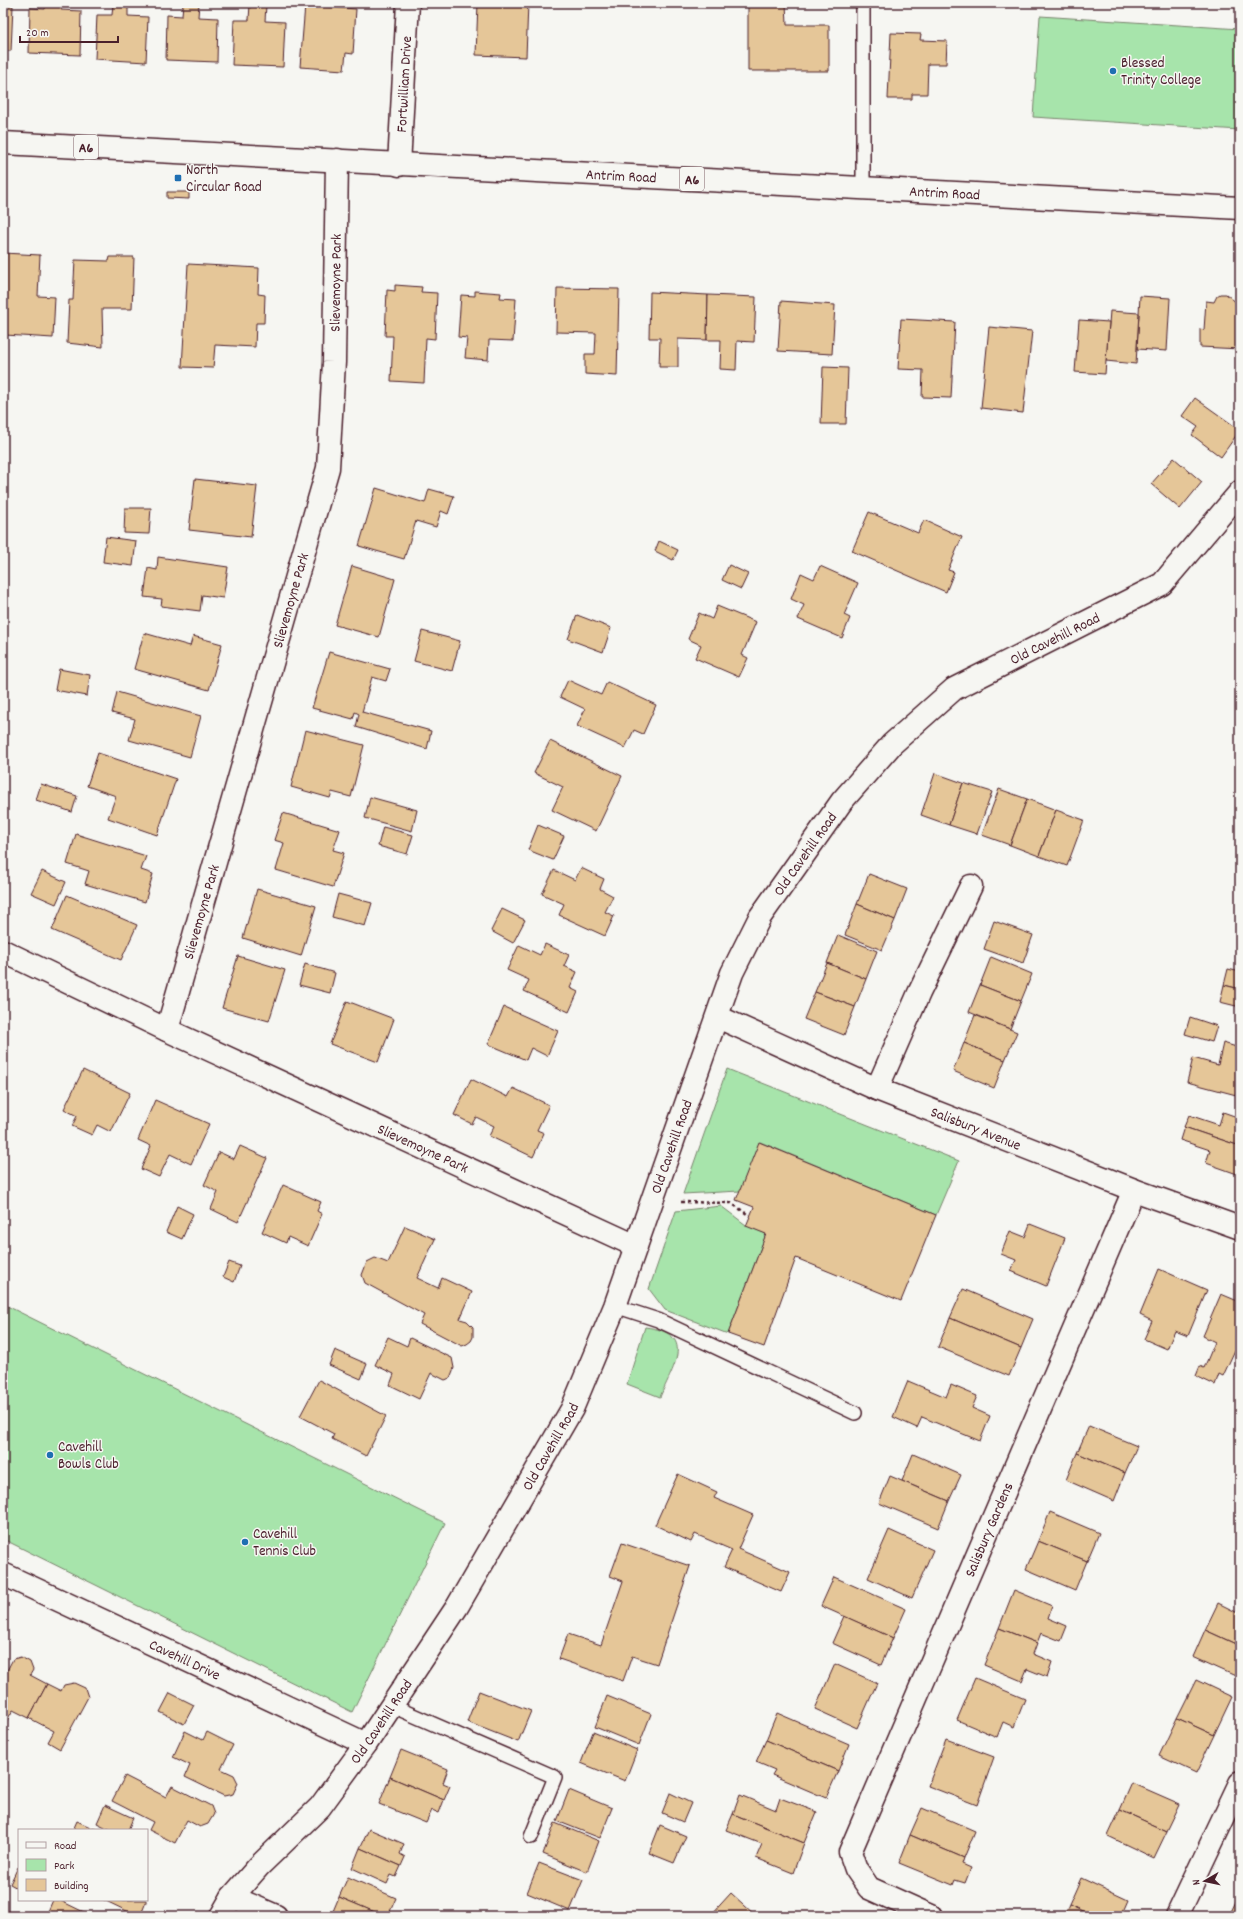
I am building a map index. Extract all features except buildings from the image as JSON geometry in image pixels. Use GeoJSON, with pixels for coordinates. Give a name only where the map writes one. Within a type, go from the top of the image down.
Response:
{"type":"FeatureCollection","features":[{"type":"Feature","properties":{"kind":"street","name":"Fortwilliam Drive"},"geometry":{"type":"LineString","coordinates":[[399,164],[408,3]]}},
{"type":"Feature","properties":{"kind":"street","name":"Antrim Road"},"geometry":{"type":"LineString","coordinates":[[3,143],[1240,208]]}},
{"type":"Feature","properties":{"kind":"street","name":"Slievemoyne Park"},"geometry":{"type":"LineString","coordinates":[[167,1030],[328,468],[334,362],[337,160]]}},
{"type":"Feature","properties":{"kind":"street","name":"Old Cavehill Road"},"geometry":{"type":"LineString","coordinates":[[221,1916],[232,1897],[259,1866],[320,1807],[366,1744],[457,1607],[572,1410],[615,1306],[718,1017],[732,973],[760,917],[842,801],[892,744],[954,689],[1162,584],[1240,492]]}},
{"type":"Feature","properties":{"kind":"street"},"geometry":{"type":"LineString","coordinates":[[877,1089],[920,993],[971,886]]}},
{"type":"Feature","properties":{"kind":"street","name":"Slievemoyne Park"},"geometry":{"type":"LineString","coordinates":[[3,951],[167,1030],[636,1246]]}},
{"type":"Feature","properties":{"kind":"street","name":"Salisbury Avenue"},"geometry":{"type":"LineString","coordinates":[[718,1017],[877,1089],[1134,1190],[1240,1228]]}},
{"type":"Feature","properties":{"kind":"street","name":"Salisbury Gardens"},"geometry":{"type":"LineString","coordinates":[[931,1916],[869,1888],[856,1869],[850,1852],[1134,1190]]}},
{"type":"Feature","properties":{"kind":"street","name":"Cavehill Drive"},"geometry":{"type":"LineString","coordinates":[[3,1574],[366,1744]]}},
{"type":"Feature","properties":{"kind":"street"},"geometry":{"type":"LineString","coordinates":[[1177,1916],[1240,1783]]}},
{"type":"Feature","properties":{"kind":"street"},"geometry":{"type":"LineString","coordinates":[[232,1897],[276,1916]]}},
{"type":"Feature","properties":{"kind":"lane"},"geometry":{"type":"LineString","coordinates":[[863,3],[863,187]]}},
{"type":"Feature","properties":{"kind":"lane"},"geometry":{"type":"LineString","coordinates":[[615,1306],[658,1320],[855,1413]]}},
{"type":"Feature","properties":{"kind":"lane"},"geometry":{"type":"LineString","coordinates":[[392,1706],[555,1777],[531,1837]]}},
{"type":"Feature","properties":{"kind":"path"},"geometry":{"type":"LineString","coordinates":[[655,1195],[680,1202],[731,1203],[750,1216]]}},
{"type":"Feature","properties":{"kind":"green space"},"geometry":{"type":"Polygon","coordinates":[[[1040,16],[1240,29],[1240,130],[1033,117],[1040,16]]]}},
{"type":"Feature","properties":{"kind":"green space"},"geometry":{"type":"Polygon","coordinates":[[[727,1069],[959,1161],[936,1215],[760,1142],[740,1191],[683,1194],[727,1069]]]}},
{"type":"Feature","properties":{"kind":"green space"},"geometry":{"type":"Polygon","coordinates":[[[721,1206],[746,1225],[766,1234],[728,1334],[665,1310],[649,1289],[676,1211],[721,1206]]]}},
{"type":"Feature","properties":{"kind":"green space","name":"Cavehill Tennis Club"},"geometry":{"type":"Polygon","coordinates":[[[3,1304],[445,1523],[352,1712],[3,1539],[3,1304]]]}},
{"type":"Feature","properties":{"kind":"green space"},"geometry":{"type":"Polygon","coordinates":[[[645,1327],[661,1330],[671,1336],[676,1343],[677,1352],[675,1362],[660,1397],[627,1384],[645,1327]]]}},
{"type":"Feature","properties":{"kind":"place","name":"Blessed Trinity College"},"geometry":{"type":"Point","coordinates":[1113,71]}},
{"type":"Feature","properties":{"kind":"place","name":"North Circular Road"},"geometry":{"type":"Point","coordinates":[178,178]}},
{"type":"Feature","properties":{"kind":"place","name":"Cavehill Bowls Club"},"geometry":{"type":"Point","coordinates":[50,1455]}},
{"type":"Feature","properties":{"kind":"place","name":"Cavehill Tennis Club"},"geometry":{"type":"Point","coordinates":[245,1542]}}]}
